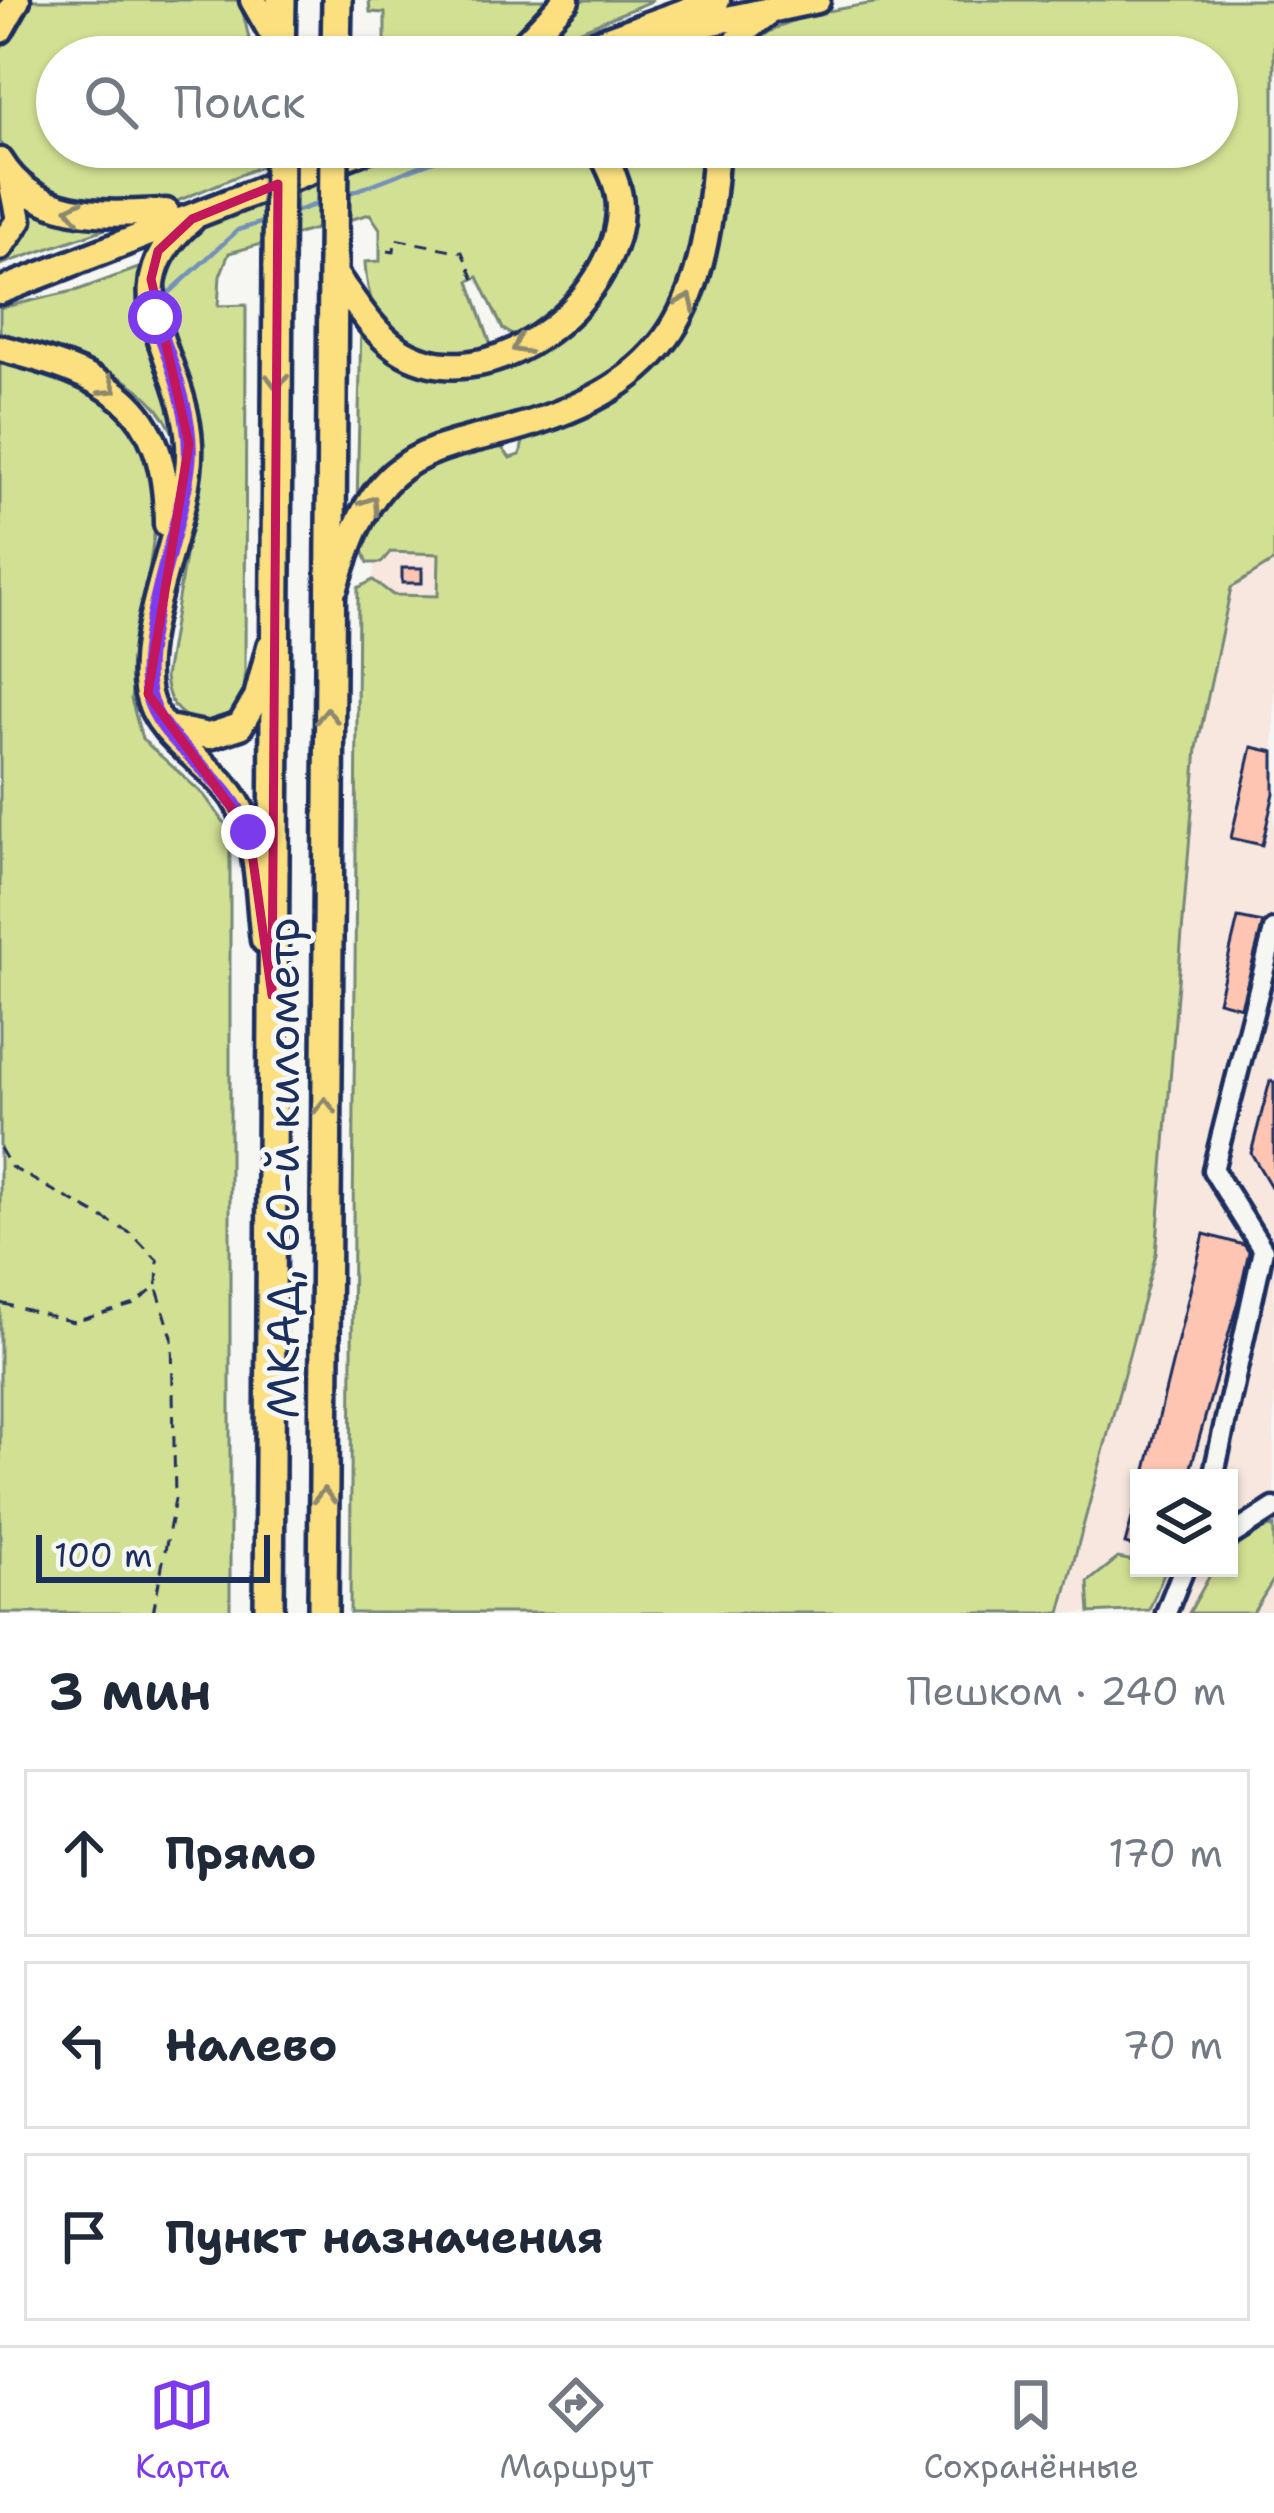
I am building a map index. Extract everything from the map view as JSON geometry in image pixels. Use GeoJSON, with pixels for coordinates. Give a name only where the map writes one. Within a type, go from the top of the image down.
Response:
{"type":"FeatureCollection","features":[{"type":"Feature","properties":{"kind":"highway"},"geometry":{"type":"LineString","coordinates":[[280,36],[281,0]]}},
{"type":"Feature","properties":{"kind":"highway"},"geometry":{"type":"LineString","coordinates":[[337,36],[341,0]]}},
{"type":"Feature","properties":{"kind":"highway","name":"МКАД, 60-й километр"},"geometry":{"type":"LineString","coordinates":[[269,1613],[279,168]]}},
{"type":"Feature","properties":{"kind":"highway","name":"МКАД, 60-й километр"},"geometry":{"type":"LineString","coordinates":[[323,1613],[332,168]]}},
{"type":"Feature","properties":{"kind":"main road"},"geometry":{"type":"LineString","coordinates":[[0,30],[17,0]]}},
{"type":"Feature","properties":{"kind":"main road"},"geometry":{"type":"LineString","coordinates":[[253,0],[272,36]]}},
{"type":"Feature","properties":{"kind":"main road"},"geometry":{"type":"LineString","coordinates":[[532,36],[566,0]]}},
{"type":"Feature","properties":{"kind":"main road"},"geometry":{"type":"LineString","coordinates":[[617,36],[717,0]]}},
{"type":"Feature","properties":{"kind":"main road"},"geometry":{"type":"LineString","coordinates":[[667,36],[818,0]]}},
{"type":"Feature","properties":{"kind":"main road"},"geometry":{"type":"LineString","coordinates":[[741,36],[785,5]]}},
{"type":"Feature","properties":{"kind":"main road"},"geometry":{"type":"LineString","coordinates":[[3,166],[25,190],[67,210],[166,212]]}},
{"type":"Feature","properties":{"kind":"main road"},"geometry":{"type":"LineString","coordinates":[[0,247],[19,220],[19,203],[3,166]]}},
{"type":"Feature","properties":{"kind":"main road"},"geometry":{"type":"LineString","coordinates":[[0,276],[278,168]]}},
{"type":"Feature","properties":{"kind":"main road"},"geometry":{"type":"LineString","coordinates":[[0,291],[318,168]]}},
{"type":"Feature","properties":{"kind":"main road"},"geometry":{"type":"LineString","coordinates":[[333,267],[381,335],[418,359],[463,364],[506,355],[568,311],[612,244],[619,193],[608,168]]}},
{"type":"Feature","properties":{"kind":"main road"},"geometry":{"type":"LineString","coordinates":[[327,612],[351,540],[392,475],[433,451],[535,422],[599,397],[661,345],[700,274],[713,168]]}},
{"type":"Feature","properties":{"kind":"main road"},"geometry":{"type":"LineString","coordinates":[[192,219],[158,251],[151,279],[155,317],[180,393],[190,444],[146,680],[153,710],[218,779],[243,814],[272,995]]}},
{"type":"Feature","properties":{"kind":"main road"},"geometry":{"type":"LineString","coordinates":[[0,348],[95,377],[134,406],[146,424],[164,478],[167,560]]}},
{"type":"Feature","properties":{"kind":"main road"},"geometry":{"type":"LineString","coordinates":[[163,723],[209,736],[240,726],[257,697],[274,626]]}},
{"type":"Feature","properties":{"kind":"lane"},"geometry":{"type":"LineString","coordinates":[[1215,1469],[1263,1250],[1213,1169],[1274,930]]}},
{"type":"Feature","properties":{"kind":"lane"},"geometry":{"type":"LineString","coordinates":[[1238,1531],[1274,1508]]}},
{"type":"Feature","properties":{"kind":"lane"},"geometry":{"type":"LineString","coordinates":[[1166,1613],[1182,1577]]}},
{"type":"Feature","properties":{"kind":"path"},"geometry":{"type":"LineString","coordinates":[[388,251],[394,252],[395,238],[462,252],[476,284]]}},
{"type":"Feature","properties":{"kind":"path"},"geometry":{"type":"LineString","coordinates":[[0,1148],[11,1167],[133,1234],[158,1261],[157,1286],[172,1336],[175,1499],[153,1613]]}},
{"type":"Feature","properties":{"kind":"path"},"geometry":{"type":"LineString","coordinates":[[0,1303],[74,1322],[135,1304],[157,1286]]}},
{"type":"Feature","properties":{"kind":"highlighted area"},"geometry":{"type":"Polygon","coordinates":[[[278,184],[272,995],[249,832],[148,694],[189,444],[151,279],[158,251],[192,219],[278,184]]]}},
{"type":"Feature","properties":{"kind":"shaded area"},"geometry":{"type":"Polygon","coordinates":[[[390,552],[439,553],[438,596],[393,595],[373,580],[374,563],[390,552]]]}},
{"type":"Feature","properties":{"kind":"shaded area"},"geometry":{"type":"Polygon","coordinates":[[[1274,561],[1274,1613],[1060,1613],[1156,1254],[1197,748],[1231,588],[1274,561]]]}},
{"type":"Feature","properties":{"kind":"green space"},"geometry":{"type":"Polygon","coordinates":[[[27,0],[240,0],[248,36],[36,36],[36,168],[257,168],[168,205],[70,202],[30,180],[0,142],[0,49],[27,0]]]}},
{"type":"Feature","properties":{"kind":"green space"},"geometry":{"type":"Polygon","coordinates":[[[369,0],[553,0],[518,36],[385,36],[385,13],[370,12],[369,0]]]}},
{"type":"Feature","properties":{"kind":"green space"},"geometry":{"type":"Polygon","coordinates":[[[575,0],[654,0],[566,36],[543,36],[575,0]]]}},
{"type":"Feature","properties":{"kind":"green space"},"geometry":{"type":"Polygon","coordinates":[[[892,0],[1274,0],[1274,561],[1231,588],[1197,748],[1156,1254],[1060,1613],[350,1613],[358,588],[373,580],[393,595],[438,596],[439,554],[390,552],[381,563],[368,563],[361,545],[372,523],[399,488],[433,465],[499,444],[510,458],[520,455],[524,437],[623,394],[657,366],[682,333],[701,296],[713,252],[724,168],[1238,168],[1238,36],[764,36],[790,22],[892,0]]]}},
{"type":"Feature","properties":{"kind":"green space"},"geometry":{"type":"Polygon","coordinates":[[[336,168],[600,168],[612,200],[611,221],[596,261],[568,296],[520,339],[503,329],[478,277],[469,281],[491,345],[486,351],[418,346],[386,326],[368,289],[365,262],[380,261],[380,229],[370,214],[229,253],[220,276],[218,306],[246,305],[245,686],[234,713],[209,721],[188,718],[179,711],[165,677],[197,484],[162,315],[161,266],[196,230],[336,168]]]}},
{"type":"Feature","properties":{"kind":"green space"},"geometry":{"type":"Polygon","coordinates":[[[609,168],[704,168],[691,272],[654,342],[595,390],[429,445],[357,506],[361,324],[375,341],[490,369],[608,271],[609,168]]]}},
{"type":"Feature","properties":{"kind":"green space"},"geometry":{"type":"Polygon","coordinates":[[[30,204],[67,220],[114,226],[0,265],[23,239],[30,204]]]}},
{"type":"Feature","properties":{"kind":"green space"},"geometry":{"type":"Polygon","coordinates":[[[144,266],[142,292],[174,392],[181,456],[170,428],[134,386],[84,361],[0,338],[0,308],[78,290],[144,266]]]}},
{"type":"Feature","properties":{"kind":"green space"},"geometry":{"type":"Polygon","coordinates":[[[0,356],[79,377],[145,434],[157,514],[131,699],[142,739],[204,795],[230,830],[230,1613],[0,1613],[0,356]]]}},
{"type":"Feature","properties":{"kind":"green space"},"geometry":{"type":"Polygon","coordinates":[[[1274,1526],[1274,1579],[1253,1613],[1189,1613],[1209,1577],[1238,1577],[1238,1543],[1248,1534],[1274,1526]]]}},
{"type":"Feature","properties":{"kind":"green space"},"geometry":{"type":"Polygon","coordinates":[[[1118,1558],[1130,1560],[1130,1577],[1162,1577],[1149,1610],[1090,1613],[1088,1582],[1118,1558]]]}},
{"type":"Feature","properties":{"kind":"building"},"geometry":{"type":"Polygon","coordinates":[[[402,568],[422,568],[422,583],[402,583],[402,568]]]}},
{"type":"Feature","properties":{"kind":"building"},"geometry":{"type":"Polygon","coordinates":[[[1252,747],[1274,752],[1274,793],[1262,845],[1231,838],[1252,747]]]}},
{"type":"Feature","properties":{"kind":"building"},"geometry":{"type":"Polygon","coordinates":[[[1238,918],[1263,923],[1241,1007],[1218,1001],[1238,918]]]}},
{"type":"Feature","properties":{"kind":"building"},"geometry":{"type":"Polygon","coordinates":[[[1270,1081],[1274,1082],[1274,1192],[1251,1153],[1270,1081]]]}},
{"type":"Feature","properties":{"kind":"building"},"geometry":{"type":"Polygon","coordinates":[[[1204,1234],[1244,1245],[1249,1252],[1238,1301],[1191,1469],[1146,1469],[1204,1234]]]}},
{"type":"Feature","properties":{"kind":"waterway"},"geometry":{"type":"LineString","coordinates":[[342,196],[415,168]]}},
{"type":"Feature","properties":{"kind":"waterway"},"geometry":{"type":"LineString","coordinates":[[291,213],[326,201]]}},
{"type":"Feature","properties":{"kind":"waterway"},"geometry":{"type":"LineString","coordinates":[[169,293],[238,230],[269,220]]}},
{"type":"Feature","properties":{"kind":"route"},"geometry":{"type":"LineString","coordinates":[[155,317],[180,393],[190,444],[185,488],[148,657],[148,694],[163,723],[234,798],[248,832]]}}]}
